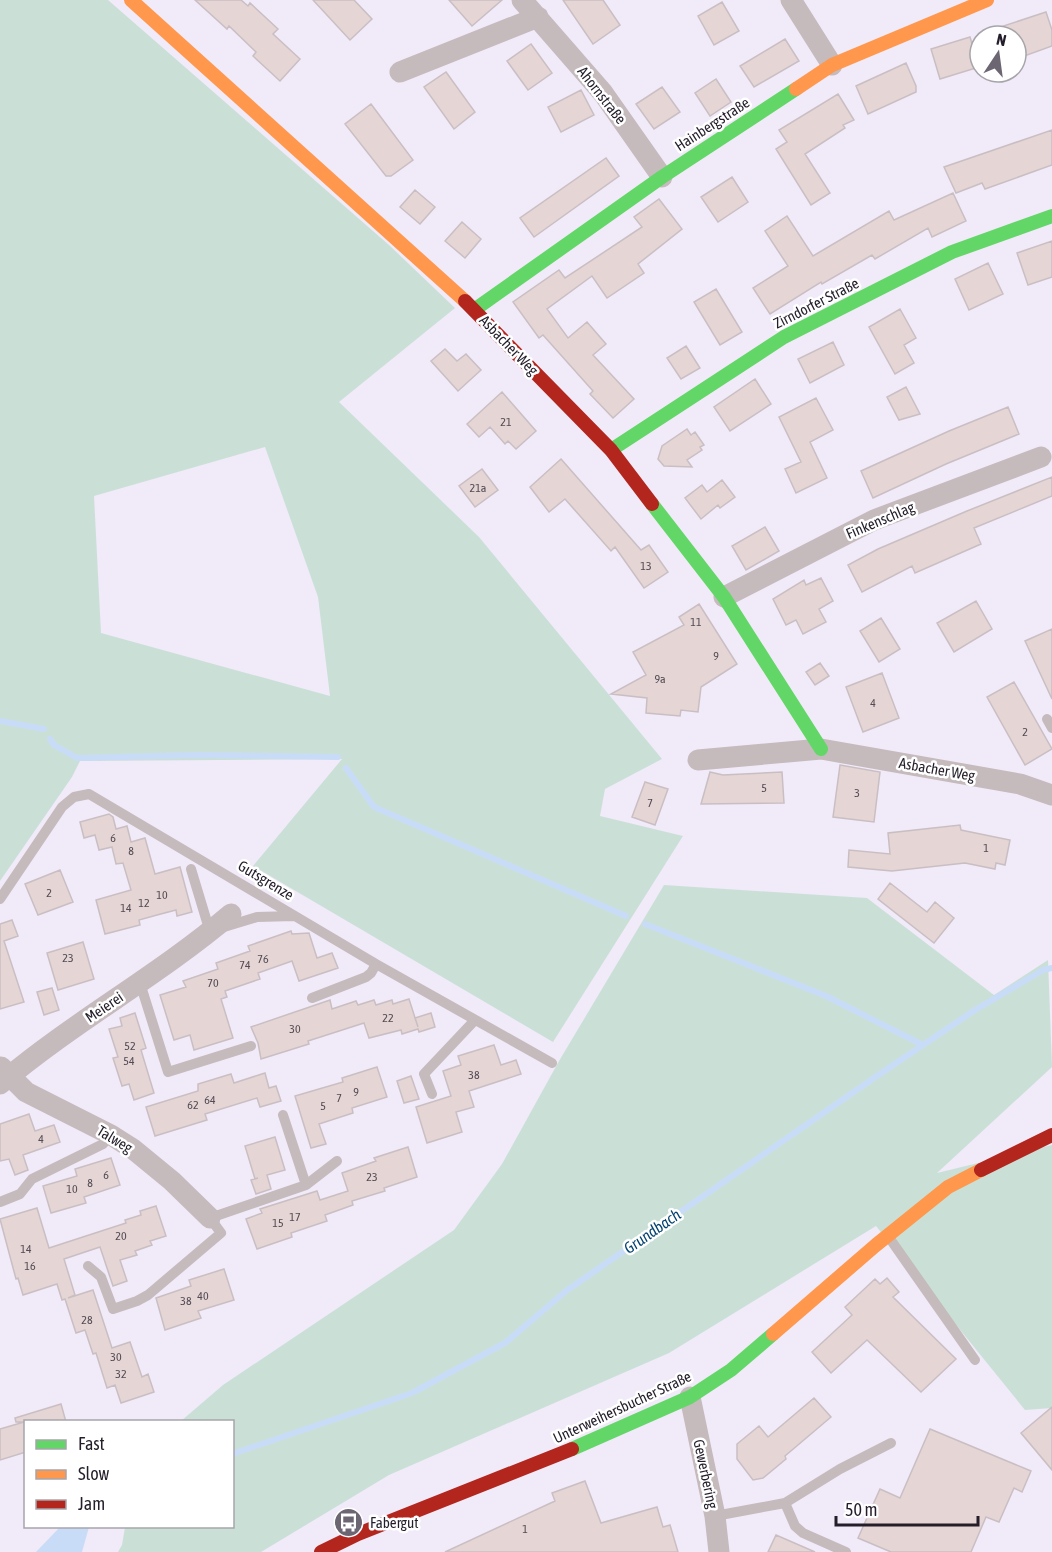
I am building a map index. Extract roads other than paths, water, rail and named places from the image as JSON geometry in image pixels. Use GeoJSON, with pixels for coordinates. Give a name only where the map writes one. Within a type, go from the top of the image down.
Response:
{"type":"FeatureCollection","features":[{"type":"Feature","properties":{"kind":"street","name":"Asbacher Weg"},"geometry":{"type":"LineString","coordinates":[[133,0],[474,310],[611,450],[724,597],[821,749]]}},
{"type":"Feature","properties":{"kind":"street","name":"Ahornstraße"},"geometry":{"type":"LineString","coordinates":[[522,0],[603,93],[662,177]]}},
{"type":"Feature","properties":{"kind":"street"},"geometry":{"type":"LineString","coordinates":[[791,0],[832,65]]}},
{"type":"Feature","properties":{"kind":"street","name":"Hainbergstraße"},"geometry":{"type":"LineString","coordinates":[[474,310],[662,177],[832,65],[987,0]]}},
{"type":"Feature","properties":{"kind":"street"},"geometry":{"type":"LineString","coordinates":[[399,72],[538,17]]}},
{"type":"Feature","properties":{"kind":"street","name":"Zirndorfer Straße"},"geometry":{"type":"LineString","coordinates":[[611,450],[784,337],[952,252],[1052,216]]}},
{"type":"Feature","properties":{"kind":"street","name":"Finkenschlag"},"geometry":{"type":"LineString","coordinates":[[724,597],[874,520],[1041,457]]}},
{"type":"Feature","properties":{"kind":"street","name":"Asbacher Weg"},"geometry":{"type":"LineString","coordinates":[[698,760],[821,749],[1020,784],[1052,795]]}},
{"type":"Feature","properties":{"kind":"street","name":"Meierei"},"geometry":{"type":"LineString","coordinates":[[3,1076],[140,983],[231,914]]}},
{"type":"Feature","properties":{"kind":"street","name":"Talweg"},"geometry":{"type":"LineString","coordinates":[[3,1076],[26,1092],[111,1135],[156,1167],[210,1218]]}},
{"type":"Feature","properties":{"kind":"street","name":"Unterweihersbucher Straße"},"geometry":{"type":"LineString","coordinates":[[321,1552],[358,1534],[559,1455],[690,1396],[731,1370],[948,1187],[1052,1136]]}},
{"type":"Feature","properties":{"kind":"street","name":"Gewerbering"},"geometry":{"type":"LineString","coordinates":[[690,1396],[715,1516],[719,1552]]}},
{"type":"Feature","properties":{"kind":"lane","name":"Gutsgrenze"},"geometry":{"type":"LineString","coordinates":[[0,899],[62,807],[74,796],[89,794],[376,964],[552,1063]]}},
{"type":"Feature","properties":{"kind":"lane"},"geometry":{"type":"LineString","coordinates":[[191,869],[209,932]]}},
{"type":"Feature","properties":{"kind":"lane","name":"Meierei"},"geometry":{"type":"LineString","coordinates":[[209,932],[257,917],[296,916]]}},
{"type":"Feature","properties":{"kind":"lane"},"geometry":{"type":"LineString","coordinates":[[312,998],[366,977],[372,973],[376,964]]}},
{"type":"Feature","properties":{"kind":"lane"},"geometry":{"type":"LineString","coordinates":[[140,983],[168,1072],[251,1046]]}},
{"type":"Feature","properties":{"kind":"lane"},"geometry":{"type":"LineString","coordinates":[[432,1094],[424,1074],[475,1020]]}},
{"type":"Feature","properties":{"kind":"lane"},"geometry":{"type":"LineString","coordinates":[[283,1115],[306,1185]]}},
{"type":"Feature","properties":{"kind":"lane"},"geometry":{"type":"LineString","coordinates":[[0,1202],[20,1194],[32,1179],[103,1144],[111,1135]]}},
{"type":"Feature","properties":{"kind":"lane"},"geometry":{"type":"LineString","coordinates":[[88,1266],[101,1277],[112,1309],[137,1301],[222,1233],[210,1218],[306,1185],[337,1161]]}},
{"type":"Feature","properties":{"kind":"lane"},"geometry":{"type":"LineString","coordinates":[[888,1236],[975,1360]]}},
{"type":"Feature","properties":{"kind":"lane"},"geometry":{"type":"LineString","coordinates":[[715,1516],[785,1503],[840,1469],[891,1443]]}},
{"type":"Feature","properties":{"kind":"lane"},"geometry":{"type":"LineString","coordinates":[[785,1503],[795,1526],[803,1533],[846,1552]]}},
{"type":"Feature","properties":{"kind":"water"},"geometry":{"type":"Polygon","coordinates":[[[59,1528],[89,1528],[82,1552],[36,1552],[59,1528]]]}},
{"type":"Feature","properties":{"kind":"waterway"},"geometry":{"type":"LineString","coordinates":[[0,721],[44,729]]}},
{"type":"Feature","properties":{"kind":"waterway"},"geometry":{"type":"LineString","coordinates":[[50,739],[54,745],[77,758],[198,755],[338,757]]}},
{"type":"Feature","properties":{"kind":"waterway"},"geometry":{"type":"LineString","coordinates":[[346,768],[374,807],[626,916]]}},
{"type":"Feature","properties":{"kind":"waterway"},"geometry":{"type":"LineString","coordinates":[[645,924],[826,996],[923,1045]]}},
{"type":"Feature","properties":{"kind":"waterway","name":"Grundbach"},"geometry":{"type":"LineString","coordinates":[[234,1453],[412,1393],[505,1343],[566,1291],[874,1078],[975,1010],[1043,970],[1052,968]]}},
{"type":"Feature","properties":{"kind":"place","name":"Fabergut"},"geometry":{"type":"Point","coordinates":[349,1522]}}]}
